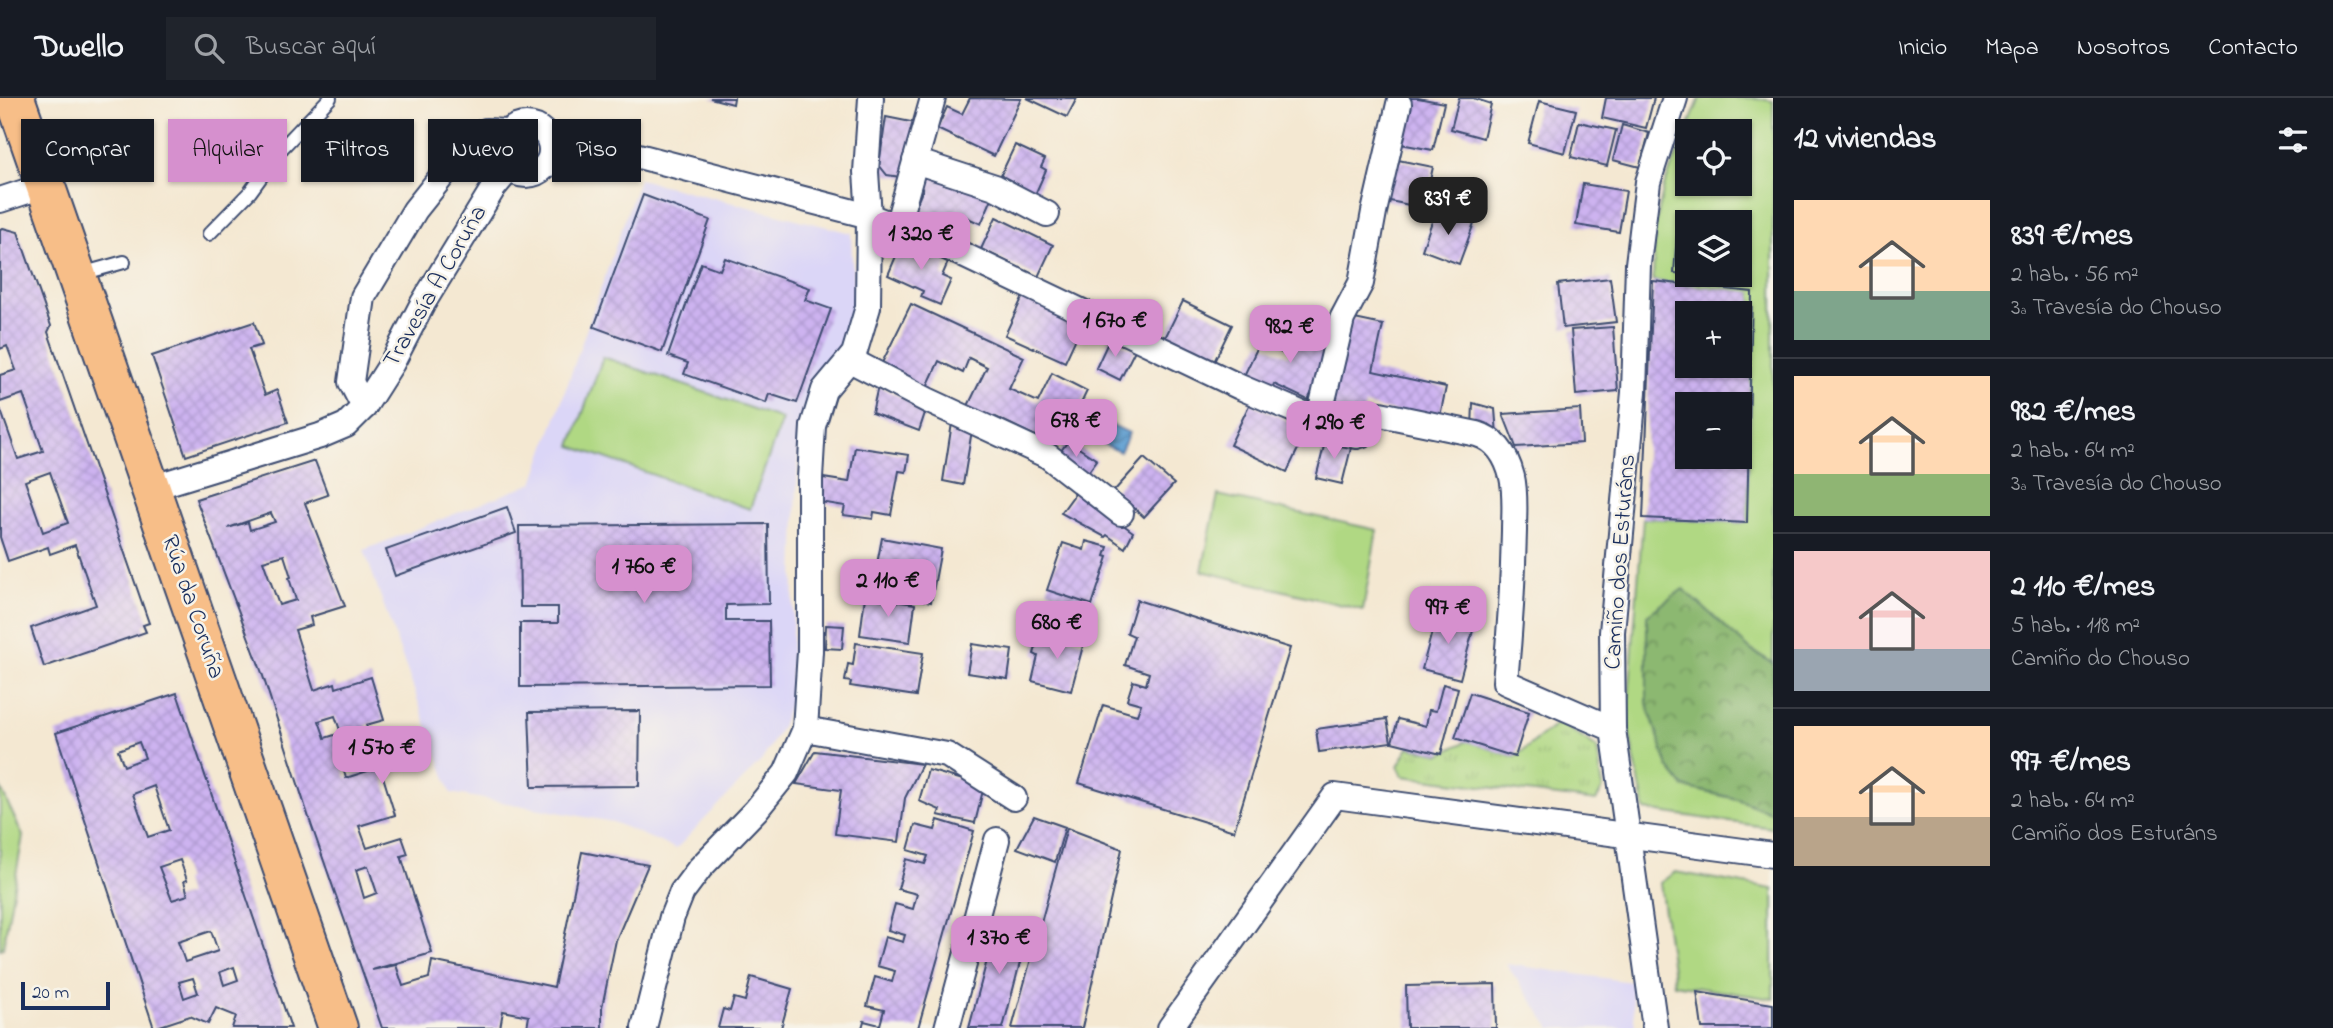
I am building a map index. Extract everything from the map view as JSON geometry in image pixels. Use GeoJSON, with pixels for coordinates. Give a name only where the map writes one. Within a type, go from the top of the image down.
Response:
{"type":"FeatureCollection","features":[{"type":"Feature","properties":{"kind":"main road","name":"Rúa da Coruña"},"geometry":{"type":"LineString","coordinates":[[15,98],[338,1028]]}},
{"type":"Feature","properties":{"kind":"street"},"geometry":{"type":"LineString","coordinates":[[644,1028],[672,917],[682,892],[700,868],[756,810],[786,773],[805,729],[810,651],[810,478],[813,426],[824,390],[855,354],[868,307],[869,216],[866,172],[872,98]]}},
{"type":"Feature","properties":{"kind":"street"},"geometry":{"type":"LineString","coordinates":[[897,226],[933,98]]}},
{"type":"Feature","properties":{"kind":"street","name":"Camiño dos Esturáns"},"geometry":{"type":"LineString","coordinates":[[1656,1028],[1613,729],[1612,632],[1634,392],[1638,264],[1648,182],[1675,98]]}},
{"type":"Feature","properties":{"kind":"street"},"geometry":{"type":"LineString","coordinates":[[1313,415],[1321,410],[1342,319],[1361,283],[1399,104]]}},
{"type":"Feature","properties":{"kind":"street","name":"Travesía A Coruña"},"geometry":{"type":"LineString","coordinates":[[538,128],[550,142],[604,147],[869,216],[897,226],[1240,387],[1303,414],[1313,415],[1326,430],[1362,435],[1374,416],[1380,414],[1477,433],[1489,438],[1499,446],[1512,477],[1513,594],[1505,682],[1613,729]]}},
{"type":"Feature","properties":{"kind":"street"},"geometry":{"type":"LineString","coordinates":[[538,171],[545,167],[551,155],[550,142]]}},
{"type":"Feature","properties":{"kind":"street"},"geometry":{"type":"LineString","coordinates":[[915,161],[995,187],[1047,214]]}},
{"type":"Feature","properties":{"kind":"street","name":"Travesía A Coruña"},"geometry":{"type":"LineString","coordinates":[[364,407],[351,382],[363,297],[415,210],[437,182]]}},
{"type":"Feature","properties":{"kind":"street","name":"Travesía A Coruña"},"geometry":{"type":"LineString","coordinates":[[151,488],[320,436],[346,425],[364,407],[392,363],[430,292],[498,182]]}},
{"type":"Feature","properties":{"kind":"street"},"geometry":{"type":"LineString","coordinates":[[0,200],[46,185]]}},
{"type":"Feature","properties":{"kind":"street"},"geometry":{"type":"LineString","coordinates":[[850,360],[927,400],[1048,456],[1121,513]]}},
{"type":"Feature","properties":{"kind":"street"},"geometry":{"type":"LineString","coordinates":[[805,729],[947,755],[1014,798]]}},
{"type":"Feature","properties":{"kind":"street"},"geometry":{"type":"LineString","coordinates":[[1170,1028],[1335,796],[1773,855]]}},
{"type":"Feature","properties":{"kind":"street"},"geometry":{"type":"LineString","coordinates":[[947,1028],[997,840]]}},
{"type":"Feature","properties":{"kind":"lane"},"geometry":{"type":"LineString","coordinates":[[209,234],[250,192],[282,148],[330,98]]}},
{"type":"Feature","properties":{"kind":"lane"},"geometry":{"type":"LineString","coordinates":[[77,275],[124,262]]}},
{"type":"Feature","properties":{"kind":"shaded area"},"geometry":{"type":"Polygon","coordinates":[[[641,180],[851,233],[855,326],[844,344],[816,376],[799,422],[790,702],[780,730],[762,760],[676,849],[613,822],[451,793],[364,550],[533,483],[641,180]]]}},
{"type":"Feature","properties":{"kind":"shaded area"},"geometry":{"type":"Polygon","coordinates":[[[1506,964],[1631,982],[1635,1028],[1551,1028],[1506,964]]]}},
{"type":"Feature","properties":{"kind":"green space"},"geometry":{"type":"Polygon","coordinates":[[[1700,98],[1754,98],[1773,101],[1773,663],[1753,651],[1684,787],[1737,799],[1773,813],[1773,828],[1645,810],[1627,722],[1643,518],[1747,523],[1748,469],[1752,469],[1752,392],[1750,392],[1752,293],[1702,287],[1752,287],[1752,210],[1675,210],[1675,284],[1653,281],[1655,228],[1664,186],[1675,159],[1675,196],[1752,196],[1752,119],[1691,119],[1700,98]]]}},
{"type":"Feature","properties":{"kind":"green space"},"geometry":{"type":"Polygon","coordinates":[[[603,357],[782,419],[750,509],[571,446],[603,357]]]}},
{"type":"Feature","properties":{"kind":"green space"},"geometry":{"type":"Polygon","coordinates":[[[1218,495],[1377,530],[1363,610],[1202,571],[1218,495]]]}},
{"type":"Feature","properties":{"kind":"green space"},"geometry":{"type":"Polygon","coordinates":[[[1683,589],[1752,651],[1773,663],[1773,813],[1737,799],[1684,787],[1668,767],[1647,703],[1647,615],[1683,589]]]}},
{"type":"Feature","properties":{"kind":"green space"},"geometry":{"type":"Polygon","coordinates":[[[1559,722],[1597,748],[1603,788],[1596,801],[1403,776],[1398,766],[1409,747],[1441,754],[1467,741],[1515,757],[1559,722]]]}},
{"type":"Feature","properties":{"kind":"green space"},"geometry":{"type":"Polygon","coordinates":[[[0,787],[23,836],[3,948],[0,949],[0,787]]]}},
{"type":"Feature","properties":{"kind":"green space"},"geometry":{"type":"Polygon","coordinates":[[[1675,872],[1773,889],[1773,999],[1674,984],[1660,883],[1675,872]]]}},
{"type":"Feature","properties":{"kind":"water"},"geometry":{"type":"Polygon","coordinates":[[[1087,413],[1129,433],[1120,452],[1078,432],[1087,413]]]}},
{"type":"Feature","properties":{"kind":"building"},"geometry":{"type":"Polygon","coordinates":[[[710,98],[734,98],[733,104],[710,98]]]}},
{"type":"Feature","properties":{"kind":"building"},"geometry":{"type":"Polygon","coordinates":[[[970,98],[1021,99],[994,156],[937,129],[947,107],[962,114],[970,98]]]}},
{"type":"Feature","properties":{"kind":"building"},"geometry":{"type":"Polygon","coordinates":[[[1027,98],[1077,98],[1067,117],[1027,98]]]}},
{"type":"Feature","properties":{"kind":"building"},"geometry":{"type":"Polygon","coordinates":[[[1405,98],[1444,103],[1433,150],[1395,143],[1405,98]]]}},
{"type":"Feature","properties":{"kind":"building"},"geometry":{"type":"Polygon","coordinates":[[[1459,98],[1473,98],[1491,104],[1483,138],[1451,129],[1459,98]]]}},
{"type":"Feature","properties":{"kind":"building"},"geometry":{"type":"Polygon","coordinates":[[[1606,98],[1654,98],[1646,128],[1602,118],[1606,98]]]}},
{"type":"Feature","properties":{"kind":"building"},"geometry":{"type":"Polygon","coordinates":[[[1539,101],[1576,110],[1565,153],[1528,143],[1539,101]]]}},
{"type":"Feature","properties":{"kind":"building"},"geometry":{"type":"Polygon","coordinates":[[[886,117],[921,124],[907,178],[887,175],[879,165],[886,117]]]}},
{"type":"Feature","properties":{"kind":"building"},"geometry":{"type":"Polygon","coordinates":[[[1579,122],[1616,130],[1607,166],[1571,157],[1579,122]]]}},
{"type":"Feature","properties":{"kind":"building"},"geometry":{"type":"Polygon","coordinates":[[[1622,125],[1649,133],[1640,167],[1613,160],[1622,125]]]}},
{"type":"Feature","properties":{"kind":"building"},"geometry":{"type":"Polygon","coordinates":[[[1015,145],[1045,159],[1041,167],[1046,170],[1034,197],[997,183],[1015,145]]]}},
{"type":"Feature","properties":{"kind":"building"},"geometry":{"type":"Polygon","coordinates":[[[1393,159],[1433,167],[1424,208],[1385,200],[1393,159]]]}},
{"type":"Feature","properties":{"kind":"building"},"geometry":{"type":"Polygon","coordinates":[[[928,167],[993,196],[981,224],[966,217],[954,246],[908,226],[914,200],[918,201],[928,167]]]}},
{"type":"Feature","properties":{"kind":"building"},"geometry":{"type":"Polygon","coordinates":[[[1583,184],[1626,191],[1619,232],[1576,225],[1583,184]]]}},
{"type":"Feature","properties":{"kind":"building"},"geometry":{"type":"Polygon","coordinates":[[[643,195],[710,220],[662,352],[594,327],[643,195]]]}},
{"type":"Feature","properties":{"kind":"building"},"geometry":{"type":"Polygon","coordinates":[[[1436,210],[1474,223],[1459,264],[1422,250],[1436,210]]]}},
{"type":"Feature","properties":{"kind":"building"},"geometry":{"type":"Polygon","coordinates":[[[996,217],[1053,245],[1038,277],[981,249],[996,217]]]}},
{"type":"Feature","properties":{"kind":"building"},"geometry":{"type":"Polygon","coordinates":[[[0,229],[18,232],[51,326],[48,332],[149,623],[143,625],[146,632],[44,667],[31,628],[96,605],[75,545],[50,554],[48,547],[8,561],[0,537],[0,408],[18,459],[43,451],[23,394],[0,402],[0,375],[16,370],[7,346],[0,349],[0,229]],[[50,472],[25,481],[43,532],[68,523],[50,472]]]}},
{"type":"Feature","properties":{"kind":"building"},"geometry":{"type":"Polygon","coordinates":[[[902,242],[948,262],[942,276],[951,280],[940,305],[921,297],[923,291],[888,275],[902,242]]]}},
{"type":"Feature","properties":{"kind":"building"},"geometry":{"type":"Polygon","coordinates":[[[725,258],[810,288],[805,300],[831,309],[797,403],[769,394],[766,403],[684,374],[688,363],[668,356],[701,263],[720,270],[725,258]]]}},
{"type":"Feature","properties":{"kind":"building"},"geometry":{"type":"Polygon","coordinates":[[[1610,278],[1616,322],[1563,328],[1558,284],[1610,278]]]}},
{"type":"Feature","properties":{"kind":"building"},"geometry":{"type":"Polygon","coordinates":[[[1653,281],[1675,283],[1675,287],[1752,292],[1752,301],[1675,301],[1675,378],[1750,378],[1750,392],[1675,392],[1675,469],[1748,469],[1747,523],[1643,518],[1653,281]]]}},
{"type":"Feature","properties":{"kind":"building"},"geometry":{"type":"Polygon","coordinates":[[[1023,296],[1083,323],[1065,362],[1005,335],[1023,296]]]}},
{"type":"Feature","properties":{"kind":"building"},"geometry":{"type":"Polygon","coordinates":[[[1183,301],[1232,325],[1211,368],[1162,344],[1183,301]]]}},
{"type":"Feature","properties":{"kind":"building"},"geometry":{"type":"Polygon","coordinates":[[[911,304],[1024,357],[1009,389],[1038,402],[1052,373],[1087,391],[1063,441],[1052,444],[996,417],[992,425],[965,412],[987,367],[969,358],[963,373],[939,361],[924,393],[878,371],[911,304]]]}},
{"type":"Feature","properties":{"kind":"building"},"geometry":{"type":"Polygon","coordinates":[[[1350,318],[1383,325],[1373,371],[1446,387],[1439,421],[1365,405],[1359,433],[1326,426],[1350,318]]]}},
{"type":"Feature","properties":{"kind":"building"},"geometry":{"type":"Polygon","coordinates":[[[254,322],[262,345],[249,349],[265,395],[277,390],[288,422],[186,456],[152,356],[254,322]]]}},
{"type":"Feature","properties":{"kind":"building"},"geometry":{"type":"Polygon","coordinates":[[[1302,327],[1336,342],[1308,400],[1274,384],[1269,395],[1241,382],[1260,342],[1288,356],[1302,327]]]}},
{"type":"Feature","properties":{"kind":"building"},"geometry":{"type":"Polygon","coordinates":[[[1613,327],[1618,391],[1576,395],[1571,330],[1613,327]]]}},
{"type":"Feature","properties":{"kind":"building"},"geometry":{"type":"Polygon","coordinates":[[[1110,338],[1135,350],[1120,380],[1096,368],[1110,338]]]}},
{"type":"Feature","properties":{"kind":"building"},"geometry":{"type":"Polygon","coordinates":[[[878,386],[926,410],[919,431],[872,413],[878,386]]]}},
{"type":"Feature","properties":{"kind":"building"},"geometry":{"type":"Polygon","coordinates":[[[1250,403],[1307,430],[1287,472],[1230,445],[1250,403]]]}},
{"type":"Feature","properties":{"kind":"building"},"geometry":{"type":"Polygon","coordinates":[[[1473,403],[1495,409],[1497,435],[1472,429],[1473,403]]]}},
{"type":"Feature","properties":{"kind":"building"},"geometry":{"type":"Polygon","coordinates":[[[1580,409],[1582,443],[1516,447],[1503,414],[1580,409]]]}},
{"type":"Feature","properties":{"kind":"building"},"geometry":{"type":"Polygon","coordinates":[[[952,423],[972,430],[963,485],[943,481],[952,423]]]}},
{"type":"Feature","properties":{"kind":"building"},"geometry":{"type":"Polygon","coordinates":[[[1326,438],[1352,444],[1342,484],[1316,478],[1326,438]]]}},
{"type":"Feature","properties":{"kind":"building"},"geometry":{"type":"Polygon","coordinates":[[[1068,441],[1097,460],[1084,478],[1056,458],[1068,441]]]}},
{"type":"Feature","properties":{"kind":"building"},"geometry":{"type":"Polygon","coordinates":[[[855,447],[909,455],[906,472],[899,471],[891,515],[874,512],[873,519],[843,515],[845,506],[820,502],[823,478],[849,482],[855,447]]]}},
{"type":"Feature","properties":{"kind":"building"},"geometry":{"type":"Polygon","coordinates":[[[1144,458],[1174,484],[1144,517],[1132,506],[1129,509],[1122,503],[1125,500],[1114,491],[1144,458]]]}},
{"type":"Feature","properties":{"kind":"building"},"geometry":{"type":"Polygon","coordinates":[[[315,461],[328,495],[305,503],[345,606],[310,617],[312,625],[295,630],[314,690],[335,683],[336,688],[371,677],[384,720],[366,725],[374,748],[340,758],[346,778],[380,767],[395,815],[359,826],[367,848],[402,837],[408,854],[401,856],[432,953],[372,970],[396,965],[403,986],[429,978],[432,961],[554,987],[582,852],[648,865],[616,940],[602,1007],[602,1028],[527,1028],[529,1016],[503,1011],[500,1028],[382,1028],[262,673],[196,499],[315,461]],[[271,513],[228,528],[248,522],[250,530],[275,522],[271,513]],[[284,555],[263,561],[279,605],[296,600],[284,555]],[[335,716],[319,721],[325,738],[341,733],[335,716]],[[368,866],[356,870],[364,898],[377,893],[368,866]]]}},
{"type":"Feature","properties":{"kind":"building"},"geometry":{"type":"Polygon","coordinates":[[[1077,491],[1133,532],[1125,548],[1107,535],[1105,537],[1061,513],[1077,491]]]}},
{"type":"Feature","properties":{"kind":"building"},"geometry":{"type":"Polygon","coordinates":[[[507,507],[516,533],[395,576],[386,550],[507,507]]]}},
{"type":"Feature","properties":{"kind":"building"},"geometry":{"type":"Polygon","coordinates":[[[768,524],[769,604],[726,605],[726,621],[769,621],[770,685],[520,687],[520,623],[558,623],[558,607],[520,607],[519,526],[768,524]]]}},
{"type":"Feature","properties":{"kind":"building"},"geometry":{"type":"Polygon","coordinates":[[[882,538],[941,549],[931,602],[872,590],[882,538]]]}},
{"type":"Feature","properties":{"kind":"building"},"geometry":{"type":"Polygon","coordinates":[[[1086,541],[1108,547],[1105,556],[1108,557],[1092,605],[1047,590],[1063,543],[1084,550],[1086,541]]]}},
{"type":"Feature","properties":{"kind":"building"},"geometry":{"type":"Polygon","coordinates":[[[865,597],[915,604],[910,642],[860,635],[865,597]]]}},
{"type":"Feature","properties":{"kind":"building"},"geometry":{"type":"Polygon","coordinates":[[[1137,600],[1290,648],[1234,831],[1079,783],[1103,705],[1137,715],[1141,704],[1127,700],[1133,681],[1146,685],[1149,673],[1125,665],[1134,636],[1127,633],[1137,600]]]}},
{"type":"Feature","properties":{"kind":"building"},"geometry":{"type":"Polygon","coordinates":[[[1437,613],[1475,623],[1460,679],[1422,669],[1437,613]]]}},
{"type":"Feature","properties":{"kind":"building"},"geometry":{"type":"Polygon","coordinates":[[[826,625],[844,626],[842,649],[825,648],[826,625]]]}},
{"type":"Feature","properties":{"kind":"building"},"geometry":{"type":"Polygon","coordinates":[[[1044,632],[1084,642],[1071,691],[1032,681],[1038,656],[1034,654],[1037,643],[1041,644],[1044,632]]]}},
{"type":"Feature","properties":{"kind":"building"},"geometry":{"type":"Polygon","coordinates":[[[856,643],[923,653],[916,696],[850,686],[851,682],[845,681],[848,664],[853,665],[856,643]]]}},
{"type":"Feature","properties":{"kind":"building"},"geometry":{"type":"Polygon","coordinates":[[[972,644],[1012,650],[1008,679],[967,673],[972,644]]]}},
{"type":"Feature","properties":{"kind":"building"},"geometry":{"type":"Polygon","coordinates":[[[1443,684],[1458,688],[1441,754],[1392,742],[1398,719],[1426,726],[1429,710],[1436,711],[1443,684]]]}},
{"type":"Feature","properties":{"kind":"building"},"geometry":{"type":"Polygon","coordinates":[[[177,693],[291,1028],[232,1028],[236,1016],[216,1008],[208,1024],[190,1016],[154,1028],[56,733],[177,693]],[[139,742],[118,750],[124,766],[145,758],[139,742]],[[154,786],[133,794],[148,837],[169,830],[154,786]],[[180,860],[159,867],[172,900],[188,895],[184,881],[187,880],[180,860]],[[211,931],[178,942],[185,962],[218,951],[211,931]],[[234,967],[220,972],[224,985],[238,980],[234,967]],[[193,978],[179,982],[184,998],[198,993],[193,978]]]}},
{"type":"Feature","properties":{"kind":"building"},"geometry":{"type":"Polygon","coordinates":[[[1470,693],[1529,712],[1515,757],[1455,738],[1470,693]]]}},
{"type":"Feature","properties":{"kind":"building"},"geometry":{"type":"Polygon","coordinates":[[[640,711],[639,786],[532,787],[529,712],[640,711]]]}},
{"type":"Feature","properties":{"kind":"building"},"geometry":{"type":"Polygon","coordinates":[[[1387,719],[1391,742],[1319,752],[1316,729],[1387,719]]]}},
{"type":"Feature","properties":{"kind":"building"},"geometry":{"type":"Polygon","coordinates":[[[815,751],[922,764],[905,798],[899,842],[835,834],[841,790],[796,784],[815,751]]]}},
{"type":"Feature","properties":{"kind":"building"},"geometry":{"type":"Polygon","coordinates":[[[928,770],[984,786],[975,823],[938,815],[940,810],[919,801],[928,770]]]}},
{"type":"Feature","properties":{"kind":"building"},"geometry":{"type":"Polygon","coordinates":[[[1034,816],[1065,827],[1055,862],[1017,848],[1034,816]]]}},
{"type":"Feature","properties":{"kind":"building"},"geometry":{"type":"Polygon","coordinates":[[[938,820],[974,831],[918,1028],[862,1028],[864,1021],[880,1025],[884,1010],[867,1006],[875,977],[892,982],[895,971],[877,966],[885,937],[903,942],[905,935],[888,930],[895,904],[913,909],[917,894],[898,889],[906,859],[925,864],[928,856],[908,850],[915,825],[935,830],[938,820]]]}},
{"type":"Feature","properties":{"kind":"building"},"geometry":{"type":"Polygon","coordinates":[[[1067,828],[1122,849],[1082,1028],[1012,1028],[1067,828]]]}},
{"type":"Feature","properties":{"kind":"building"},"geometry":{"type":"Polygon","coordinates":[[[998,919],[1029,928],[1003,1028],[969,1028],[998,919]]]}},
{"type":"Feature","properties":{"kind":"building"},"geometry":{"type":"Polygon","coordinates":[[[751,977],[792,989],[781,1028],[718,1028],[723,1009],[730,1011],[734,998],[745,1001],[751,977]]]}},
{"type":"Feature","properties":{"kind":"building"},"geometry":{"type":"Polygon","coordinates":[[[1495,984],[1496,1028],[1407,1028],[1406,986],[1495,984]]]}},
{"type":"Feature","properties":{"kind":"building"},"geometry":{"type":"Polygon","coordinates":[[[1697,992],[1773,1004],[1773,1028],[1702,1028],[1697,992]]]}}]}
